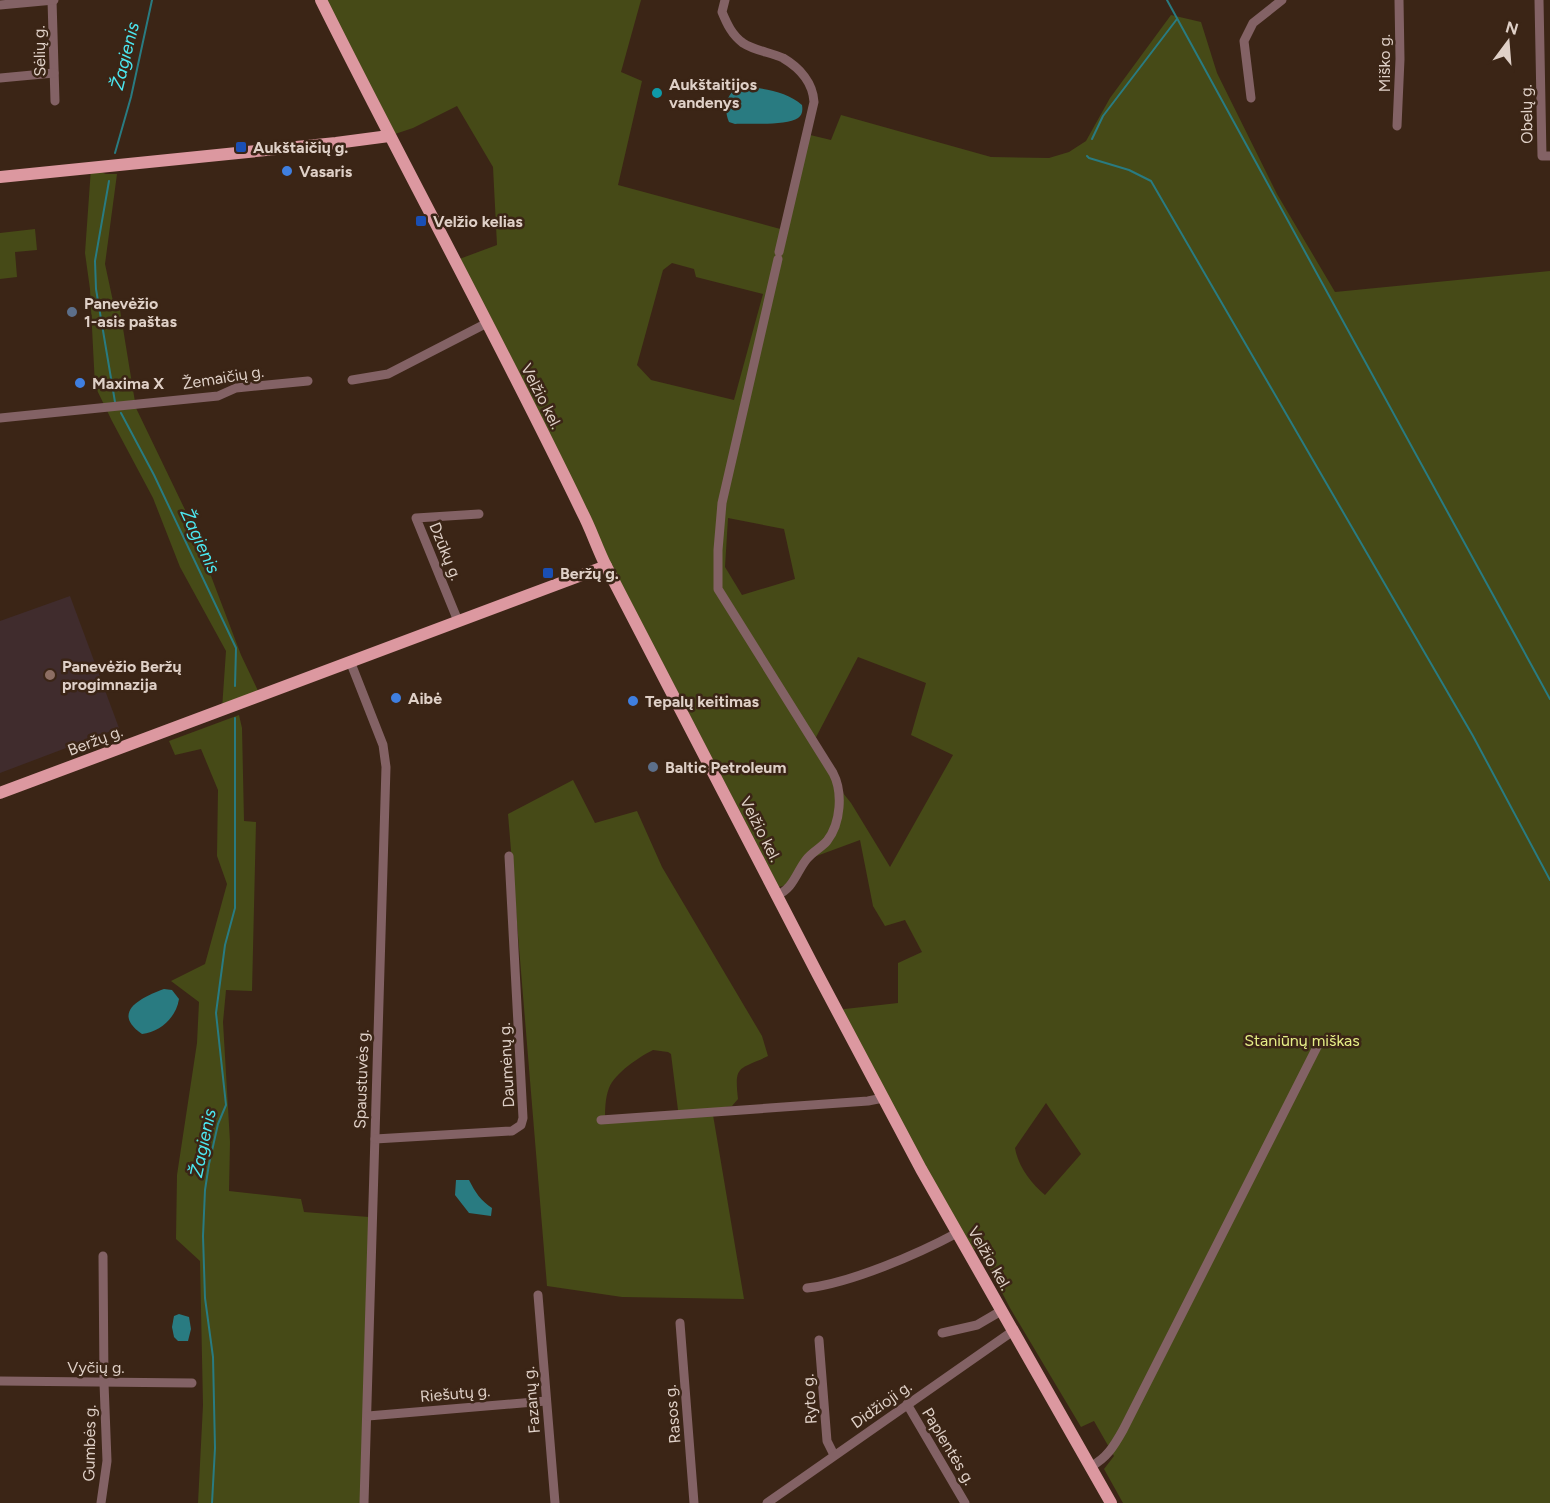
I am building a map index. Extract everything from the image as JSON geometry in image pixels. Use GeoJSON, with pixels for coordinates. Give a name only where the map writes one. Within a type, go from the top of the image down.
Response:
{"type":"FeatureCollection","features":[{"type":"Feature","properties":{"kind":"main road","name":"Velžio kel."},"geometry":{"type":"LineString","coordinates":[[321,0],[583,513],[606,566],[883,1098],[1111,1503]]}},
{"type":"Feature","properties":{"kind":"main road"},"geometry":{"type":"LineString","coordinates":[[0,177],[389,136]]}},
{"type":"Feature","properties":{"kind":"main road","name":"Beržų g."},"geometry":{"type":"LineString","coordinates":[[0,793],[606,566]]}},
{"type":"Feature","properties":{"kind":"street"},"geometry":{"type":"LineString","coordinates":[[0,5],[53,0]]}},
{"type":"Feature","properties":{"kind":"street","name":"Sėlių g."},"geometry":{"type":"LineString","coordinates":[[53,0],[55,101]]}},
{"type":"Feature","properties":{"kind":"street"},"geometry":{"type":"LineString","coordinates":[[726,0],[722,12],[732,32],[742,42],[782,58],[792,65],[811,85],[814,102],[722,503],[718,589],[833,773],[839,788],[837,820],[828,840],[809,856],[791,886],[777,895]]}},
{"type":"Feature","properties":{"kind":"street"},"geometry":{"type":"LineString","coordinates":[[1251,98],[1244,41],[1254,23],[1282,0]]}},
{"type":"Feature","properties":{"kind":"street","name":"Miško g."},"geometry":{"type":"LineString","coordinates":[[1397,126],[1400,59],[1399,0]]}},
{"type":"Feature","properties":{"kind":"street","name":"Obelų g."},"geometry":{"type":"LineString","coordinates":[[1539,0],[1545,73],[1546,156]]}},
{"type":"Feature","properties":{"kind":"street"},"geometry":{"type":"LineString","coordinates":[[0,78],[54,73]]}},
{"type":"Feature","properties":{"kind":"street"},"geometry":{"type":"LineString","coordinates":[[352,380],[388,374],[487,323]]}},
{"type":"Feature","properties":{"kind":"street","name":"Žemaičių g."},"geometry":{"type":"LineString","coordinates":[[0,418],[218,396],[236,387],[308,381]]}},
{"type":"Feature","properties":{"kind":"street","name":"Dzūkų g."},"geometry":{"type":"LineString","coordinates":[[458,621],[416,518],[479,514]]}},
{"type":"Feature","properties":{"kind":"street","name":"Spaustuvės g."},"geometry":{"type":"LineString","coordinates":[[350,661],[382,746],[386,767],[364,1503]]}},
{"type":"Feature","properties":{"kind":"street","name":"Daumėnų g."},"geometry":{"type":"LineString","coordinates":[[375,1139],[513,1131],[521,1125],[523,1118],[521,1057],[509,856]]}},
{"type":"Feature","properties":{"kind":"street"},"geometry":{"type":"LineString","coordinates":[[1090,1467],[1102,1461],[1123,1430],[1318,1045]]}},
{"type":"Feature","properties":{"kind":"street"},"geometry":{"type":"LineString","coordinates":[[601,1119],[868,1101],[883,1098]]}},
{"type":"Feature","properties":{"kind":"street"},"geometry":{"type":"LineString","coordinates":[[807,1288],[844,1280],[923,1250],[957,1233]]}},
{"type":"Feature","properties":{"kind":"street","name":"Gumbės g."},"geometry":{"type":"LineString","coordinates":[[101,1503],[107,1461],[103,1256]]}},
{"type":"Feature","properties":{"kind":"street","name":"Fazanų g."},"geometry":{"type":"LineString","coordinates":[[538,1295],[555,1503]]}},
{"type":"Feature","properties":{"kind":"street"},"geometry":{"type":"LineString","coordinates":[[942,1333],[977,1325],[1001,1311]]}},
{"type":"Feature","properties":{"kind":"street","name":"Rasos g."},"geometry":{"type":"LineString","coordinates":[[680,1323],[694,1503]]}},
{"type":"Feature","properties":{"kind":"street","name":"Didžioji g."},"geometry":{"type":"LineString","coordinates":[[767,1503],[1013,1331]]}},
{"type":"Feature","properties":{"kind":"street","name":"Ryto g."},"geometry":{"type":"LineString","coordinates":[[819,1340],[827,1442],[834,1455]]}},
{"type":"Feature","properties":{"kind":"street","name":"Vyčių g."},"geometry":{"type":"LineString","coordinates":[[0,1381],[192,1383]]}},
{"type":"Feature","properties":{"kind":"street","name":"Riešutų g."},"geometry":{"type":"LineString","coordinates":[[368,1416],[546,1401]]}},
{"type":"Feature","properties":{"kind":"street","name":"Paplentės g."},"geometry":{"type":"LineString","coordinates":[[907,1404],[965,1503]]}},
{"type":"Feature","properties":{"kind":"shaded area","name":"Panevėžio Beržų progimnazija"},"geometry":{"type":"Polygon","coordinates":[[[70,596],[119,728],[0,773],[0,621],[70,596]]]}},
{"type":"Feature","properties":{"kind":"green space","name":"Staniūnų miškas"},"geometry":{"type":"Polygon","coordinates":[[[326,0],[641,0],[621,72],[642,81],[618,185],[784,230],[806,134],[831,140],[841,115],[991,157],[1049,158],[1069,152],[1086,141],[1110,98],[1171,15],[1201,22],[1217,73],[1277,194],[1335,292],[1550,271],[1550,1503],[1123,1503],[1104,1469],[1114,1456],[1094,1421],[1081,1427],[1010,1308],[982,1254],[961,1241],[836,1010],[898,1003],[898,963],[922,952],[905,920],[885,926],[873,906],[860,840],[803,861],[790,884],[779,887],[454,261],[497,245],[493,167],[457,106],[413,128],[389,136],[326,0]],[[672,263],[663,270],[637,365],[651,380],[734,400],[763,294],[696,277],[694,269],[672,263]],[[728,518],[725,567],[742,595],[795,579],[784,529],[728,518]],[[858,657],[813,743],[890,867],[953,755],[911,735],[926,683],[858,657]],[[1046,1103],[1015,1148],[1026,1174],[1045,1195],[1081,1154],[1046,1103]]]}},
{"type":"Feature","properties":{"kind":"green space"},"geometry":{"type":"Polygon","coordinates":[[[91,168],[106,174],[117,174],[105,264],[114,306],[120,310],[136,408],[189,518],[241,655],[260,695],[222,709],[226,651],[180,567],[153,498],[95,386],[90,289],[85,253],[91,168]]]}},
{"type":"Feature","properties":{"kind":"green space"},"geometry":{"type":"Polygon","coordinates":[[[35,229],[37,250],[15,252],[17,277],[0,279],[0,233],[35,229]]]}},
{"type":"Feature","properties":{"kind":"green space"},"geometry":{"type":"Polygon","coordinates":[[[239,715],[242,728],[244,821],[256,822],[252,991],[226,990],[223,1022],[230,1142],[229,1191],[301,1199],[304,1212],[369,1217],[361,1503],[198,1503],[203,1405],[200,1261],[176,1239],[177,1175],[197,1043],[199,1002],[171,981],[205,964],[227,884],[217,856],[218,790],[201,749],[175,755],[169,741],[239,715]]]}},
{"type":"Feature","properties":{"kind":"green space"},"geometry":{"type":"Polygon","coordinates":[[[573,780],[595,823],[637,811],[662,867],[762,1036],[768,1056],[745,1067],[738,1074],[738,1099],[732,1106],[712,1109],[744,1299],[622,1297],[547,1286],[508,814],[573,780]],[[653,1050],[616,1077],[608,1092],[605,1122],[679,1118],[671,1054],[653,1050]]]}},
{"type":"Feature","properties":{"kind":"water"},"geometry":{"type":"Polygon","coordinates":[[[741,86],[765,89],[789,96],[802,105],[801,114],[793,121],[777,123],[735,124],[729,122],[726,111],[727,101],[732,92],[741,86]]]}},
{"type":"Feature","properties":{"kind":"water"},"geometry":{"type":"Polygon","coordinates":[[[164,989],[172,990],[179,999],[177,1006],[171,1018],[161,1027],[142,1034],[133,1026],[129,1019],[129,1012],[139,1001],[164,989]]]}},
{"type":"Feature","properties":{"kind":"water"},"geometry":{"type":"Polygon","coordinates":[[[456,1180],[469,1180],[479,1196],[492,1208],[491,1216],[469,1213],[455,1195],[456,1180]]]}},
{"type":"Feature","properties":{"kind":"water"},"geometry":{"type":"Polygon","coordinates":[[[179,1314],[189,1317],[191,1329],[188,1341],[178,1341],[174,1337],[172,1327],[174,1316],[179,1314]]]}},
{"type":"Feature","properties":{"kind":"waterway","name":"Žagienis"},"geometry":{"type":"LineString","coordinates":[[115,153],[131,97],[152,0]]}},
{"type":"Feature","properties":{"kind":"waterway"},"geometry":{"type":"LineString","coordinates":[[1167,0],[1550,699]]}},
{"type":"Feature","properties":{"kind":"waterway"},"geometry":{"type":"LineString","coordinates":[[1092,139],[1103,116],[1177,19]]}},
{"type":"Feature","properties":{"kind":"waterway"},"geometry":{"type":"LineString","coordinates":[[1087,156],[1129,170],[1151,181],[1473,736],[1550,880]]}},
{"type":"Feature","properties":{"kind":"waterway","name":"Žagienis"},"geometry":{"type":"LineString","coordinates":[[109,181],[95,261],[96,289],[115,402]]}},
{"type":"Feature","properties":{"kind":"waterway","name":"Žagienis"},"geometry":{"type":"LineString","coordinates":[[121,413],[154,475],[236,648],[235,686]]}},
{"type":"Feature","properties":{"kind":"waterway","name":"Žagienis"},"geometry":{"type":"LineString","coordinates":[[212,1503],[215,1448],[213,1357],[205,1298],[203,1236],[205,1190],[209,1164],[218,1124],[226,1105],[216,1013],[225,945],[235,908],[235,718]]}},
{"type":"Feature","properties":{"kind":"place","name":"Aukštaitijos vandenys"},"geometry":{"type":"Point","coordinates":[657,93]}},
{"type":"Feature","properties":{"kind":"place","name":"Aukštaičių g."},"geometry":{"type":"Point","coordinates":[241,147]}},
{"type":"Feature","properties":{"kind":"place","name":"Vasaris"},"geometry":{"type":"Point","coordinates":[287,171]}},
{"type":"Feature","properties":{"kind":"place","name":"Velžio kelias"},"geometry":{"type":"Point","coordinates":[421,221]}},
{"type":"Feature","properties":{"kind":"place","name":"Panevėžio 1-asis paštas"},"geometry":{"type":"Point","coordinates":[72,312]}},
{"type":"Feature","properties":{"kind":"place","name":"Maxima X"},"geometry":{"type":"Point","coordinates":[80,383]}},
{"type":"Feature","properties":{"kind":"place","name":"Beržų g."},"geometry":{"type":"Point","coordinates":[548,573]}},
{"type":"Feature","properties":{"kind":"place","name":"Panevėžio Beržų progimnazija"},"geometry":{"type":"Point","coordinates":[50,675]}},
{"type":"Feature","properties":{"kind":"place","name":"Aibė"},"geometry":{"type":"Point","coordinates":[396,698]}},
{"type":"Feature","properties":{"kind":"place","name":"Tepalų keitimas"},"geometry":{"type":"Point","coordinates":[633,701]}},
{"type":"Feature","properties":{"kind":"place","name":"Baltic Petroleum"},"geometry":{"type":"Point","coordinates":[653,767]}}]}
